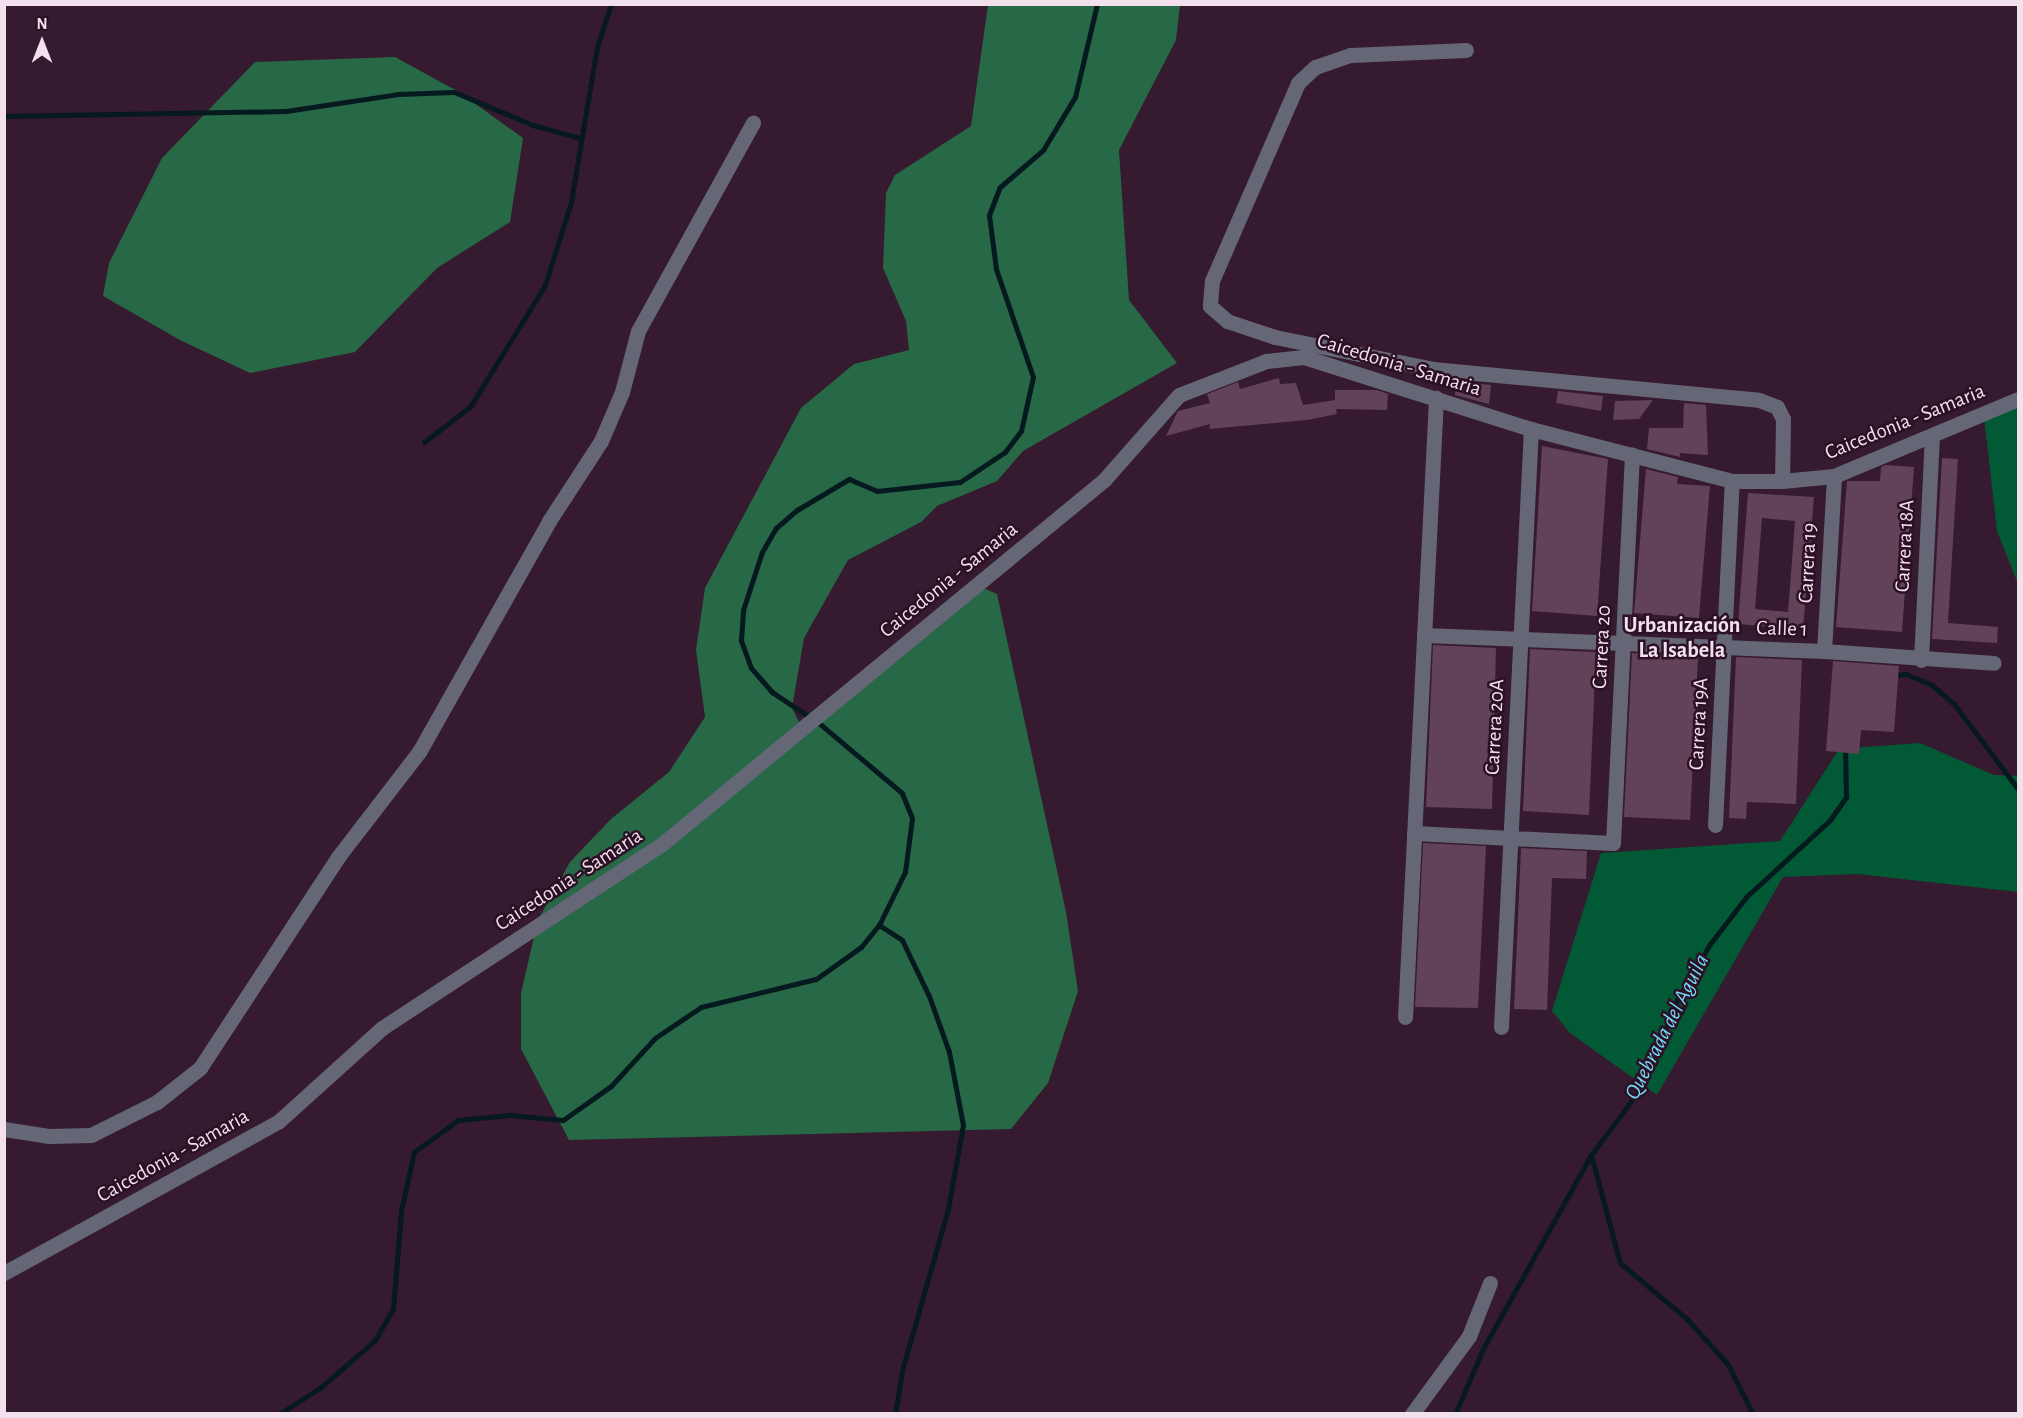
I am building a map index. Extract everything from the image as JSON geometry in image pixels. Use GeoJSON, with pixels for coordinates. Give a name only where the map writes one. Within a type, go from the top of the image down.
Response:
{"type":"FeatureCollection","features":[{"type":"Feature","properties":{"kind":"street"},"geometry":{"type":"LineString","coordinates":[[1466,50],[1350,55],[1315,67],[1298,83],[1212,281],[1210,306],[1227,321],[1275,337],[1433,369],[1759,400],[1777,407],[1783,419],[1782,481]]}},
{"type":"Feature","properties":{"kind":"street"},"geometry":{"type":"LineString","coordinates":[[4,1129],[49,1136],[91,1135],[157,1102],[200,1068],[338,857],[419,752],[549,522],[601,441],[622,392],[638,331],[753,123]]}},
{"type":"Feature","properties":{"kind":"street","name":"Caicedonia - Samaria"},"geometry":{"type":"LineString","coordinates":[[4,1273],[279,1121],[382,1028],[662,844],[1104,480],[1179,394],[1266,361],[1304,357],[1531,429],[1732,481],[1782,481],[1834,476],[2019,399]]}},
{"type":"Feature","properties":{"kind":"street"},"geometry":{"type":"LineString","coordinates":[[1405,1017],[1436,398]]}},
{"type":"Feature","properties":{"kind":"street","name":"Carrera 20A"},"geometry":{"type":"LineString","coordinates":[[1501,1027],[1531,429]]}},
{"type":"Feature","properties":{"kind":"street","name":"Carrera 18A"},"geometry":{"type":"LineString","coordinates":[[1921,660],[1932,435]]}},
{"type":"Feature","properties":{"kind":"street","name":"Carrera 20"},"geometry":{"type":"LineString","coordinates":[[1510,837],[1613,843],[1632,454]]}},
{"type":"Feature","properties":{"kind":"street","name":"Carrera 19"},"geometry":{"type":"LineString","coordinates":[[1824,651],[1834,476]]}},
{"type":"Feature","properties":{"kind":"street","name":"Carrera 19A"},"geometry":{"type":"LineString","coordinates":[[1715,825],[1732,481]]}},
{"type":"Feature","properties":{"kind":"street","name":"Calle 1"},"geometry":{"type":"LineString","coordinates":[[1424,635],[1623,645],[1824,651],[1921,660],[1994,663]]}},
{"type":"Feature","properties":{"kind":"street"},"geometry":{"type":"LineString","coordinates":[[1414,833],[1510,837]]}},
{"type":"Feature","properties":{"kind":"street"},"geometry":{"type":"LineString","coordinates":[[1412,1413],[1469,1336],[1490,1283]]}},
{"type":"Feature","properties":{"kind":"green space"},"geometry":{"type":"Polygon","coordinates":[[[988,5],[1180,5],[1176,40],[1119,150],[1129,300],[1177,363],[1023,451],[997,481],[937,506],[921,522],[848,560],[804,638],[792,708],[799,722],[972,583],[997,594],[1066,912],[1078,991],[1048,1083],[1011,1129],[569,1140],[521,1049],[521,993],[538,920],[570,862],[611,819],[669,772],[705,717],[696,650],[705,588],[801,408],[854,364],[909,350],[906,321],[883,268],[886,193],[895,175],[971,126],[988,5]]]}},
{"type":"Feature","properties":{"kind":"green space"},"geometry":{"type":"Polygon","coordinates":[[[395,57],[459,92],[523,138],[510,222],[437,268],[355,352],[250,373],[180,340],[103,296],[109,263],[162,158],[255,62],[395,57]]]}},
{"type":"Feature","properties":{"kind":"green space"},"geometry":{"type":"Polygon","coordinates":[[[2018,403],[2018,584],[1997,531],[1984,417],[2018,403]]]}},
{"type":"Feature","properties":{"kind":"green space"},"geometry":{"type":"Polygon","coordinates":[[[1920,743],[1994,775],[2018,776],[2018,892],[1857,874],[1783,877],[1657,1095],[1570,1033],[1552,1011],[1601,853],[1780,841],[1839,749],[1920,743]]]}},
{"type":"Feature","properties":{"kind":"building"},"geometry":{"type":"Polygon","coordinates":[[[1279,378],[1280,384],[1296,383],[1303,405],[1335,400],[1335,390],[1377,390],[1388,394],[1387,410],[1336,409],[1337,414],[1307,420],[1209,429],[1210,424],[1166,436],[1178,411],[1210,403],[1207,394],[1238,382],[1240,389],[1279,378]]]}},
{"type":"Feature","properties":{"kind":"building"},"geometry":{"type":"Polygon","coordinates":[[[1457,382],[1491,385],[1489,404],[1455,395],[1457,382]]]}},
{"type":"Feature","properties":{"kind":"building"},"geometry":{"type":"Polygon","coordinates":[[[1558,391],[1603,396],[1601,411],[1556,403],[1558,391]]]}},
{"type":"Feature","properties":{"kind":"building"},"geometry":{"type":"Polygon","coordinates":[[[1653,400],[1639,419],[1613,420],[1615,401],[1653,400]]]}},
{"type":"Feature","properties":{"kind":"building"},"geometry":{"type":"Polygon","coordinates":[[[1684,403],[1706,405],[1708,455],[1680,453],[1680,457],[1647,449],[1649,428],[1683,428],[1684,403]]]}},
{"type":"Feature","properties":{"kind":"building"},"geometry":{"type":"Polygon","coordinates":[[[1542,446],[1608,459],[1597,616],[1532,611],[1542,446]]]}},
{"type":"Feature","properties":{"kind":"building"},"geometry":{"type":"Polygon","coordinates":[[[1942,458],[1958,459],[1948,623],[1998,627],[1997,643],[1932,639],[1942,458]]]}},
{"type":"Feature","properties":{"kind":"building"},"geometry":{"type":"Polygon","coordinates":[[[1885,465],[1914,467],[1902,632],[1836,627],[1847,481],[1880,481],[1881,467],[1885,465]]]}},
{"type":"Feature","properties":{"kind":"building"},"geometry":{"type":"Polygon","coordinates":[[[1646,469],[1678,477],[1677,484],[1710,486],[1699,618],[1634,613],[1646,469]]]}},
{"type":"Feature","properties":{"kind":"building"},"geometry":{"type":"Polygon","coordinates":[[[1748,493],[1814,497],[1803,629],[1738,624],[1748,493]],[[1762,518],[1755,609],[1788,612],[1795,521],[1762,518]]]}},
{"type":"Feature","properties":{"kind":"building"},"geometry":{"type":"Polygon","coordinates":[[[1433,645],[1496,648],[1492,809],[1426,807],[1433,645]]]}},
{"type":"Feature","properties":{"kind":"building"},"geometry":{"type":"Polygon","coordinates":[[[1530,649],[1596,652],[1589,815],[1523,811],[1530,649]]]}},
{"type":"Feature","properties":{"kind":"building"},"geometry":{"type":"Polygon","coordinates":[[[1632,653],[1698,656],[1690,820],[1624,817],[1632,653]]]}},
{"type":"Feature","properties":{"kind":"building"},"geometry":{"type":"Polygon","coordinates":[[[1736,657],[1802,660],[1796,804],[1747,802],[1746,819],[1729,818],[1736,657]]]}},
{"type":"Feature","properties":{"kind":"building"},"geometry":{"type":"Polygon","coordinates":[[[1833,661],[1899,666],[1894,732],[1861,730],[1859,754],[1826,751],[1833,661]]]}},
{"type":"Feature","properties":{"kind":"building"},"geometry":{"type":"Polygon","coordinates":[[[1423,843],[1486,846],[1478,1008],[1415,1007],[1423,843]]]}},
{"type":"Feature","properties":{"kind":"building"},"geometry":{"type":"Polygon","coordinates":[[[1521,848],[1587,851],[1586,879],[1552,878],[1547,1010],[1514,1009],[1521,848]]]}},
{"type":"Feature","properties":{"kind":"waterway"},"geometry":{"type":"LineString","coordinates":[[424,442],[470,407],[545,285],[571,202],[597,47],[611,4]]}},
{"type":"Feature","properties":{"kind":"waterway"},"geometry":{"type":"LineString","coordinates":[[279,1414],[320,1388],[375,1340],[393,1309],[401,1211],[414,1152],[458,1120],[510,1115],[563,1120],[611,1086],[655,1038],[701,1007],[816,979],[861,947],[879,925],[905,872],[912,818],[902,793],[820,724],[772,692],[751,668],[741,640],[743,610],[762,552],[776,528],[797,510],[849,479],[877,491],[960,482],[1005,452],[1021,431],[1033,377],[996,269],[989,215],[1000,187],[1043,150],[1075,97],[1097,4]]}},
{"type":"Feature","properties":{"kind":"waterway"},"geometry":{"type":"LineString","coordinates":[[4,116],[286,111],[398,94],[454,92],[533,125],[580,138]]}},
{"type":"Feature","properties":{"kind":"waterway","name":"Quebrada del Aguila"},"geometry":{"type":"LineString","coordinates":[[1893,675],[1906,674],[1932,685],[1954,704],[2018,789]]}},
{"type":"Feature","properties":{"kind":"waterway","name":"Quebrada del Aguila"},"geometry":{"type":"LineString","coordinates":[[1455,1414],[1484,1347],[1591,1155],[1644,1084],[1677,1000],[1710,944],[1746,897],[1830,820],[1846,797],[1845,747]]}},
{"type":"Feature","properties":{"kind":"waterway"},"geometry":{"type":"LineString","coordinates":[[879,925],[902,940],[929,996],[949,1052],[963,1125],[948,1209],[902,1371],[895,1414]]}},
{"type":"Feature","properties":{"kind":"waterway"},"geometry":{"type":"LineString","coordinates":[[1591,1155],[1620,1263],[1686,1318],[1727,1363],[1753,1414]]}},
{"type":"Feature","properties":{"kind":"district","name":"Urbanización La Isabela"},"geometry":{"type":"Point","coordinates":[1682,638]}}]}
